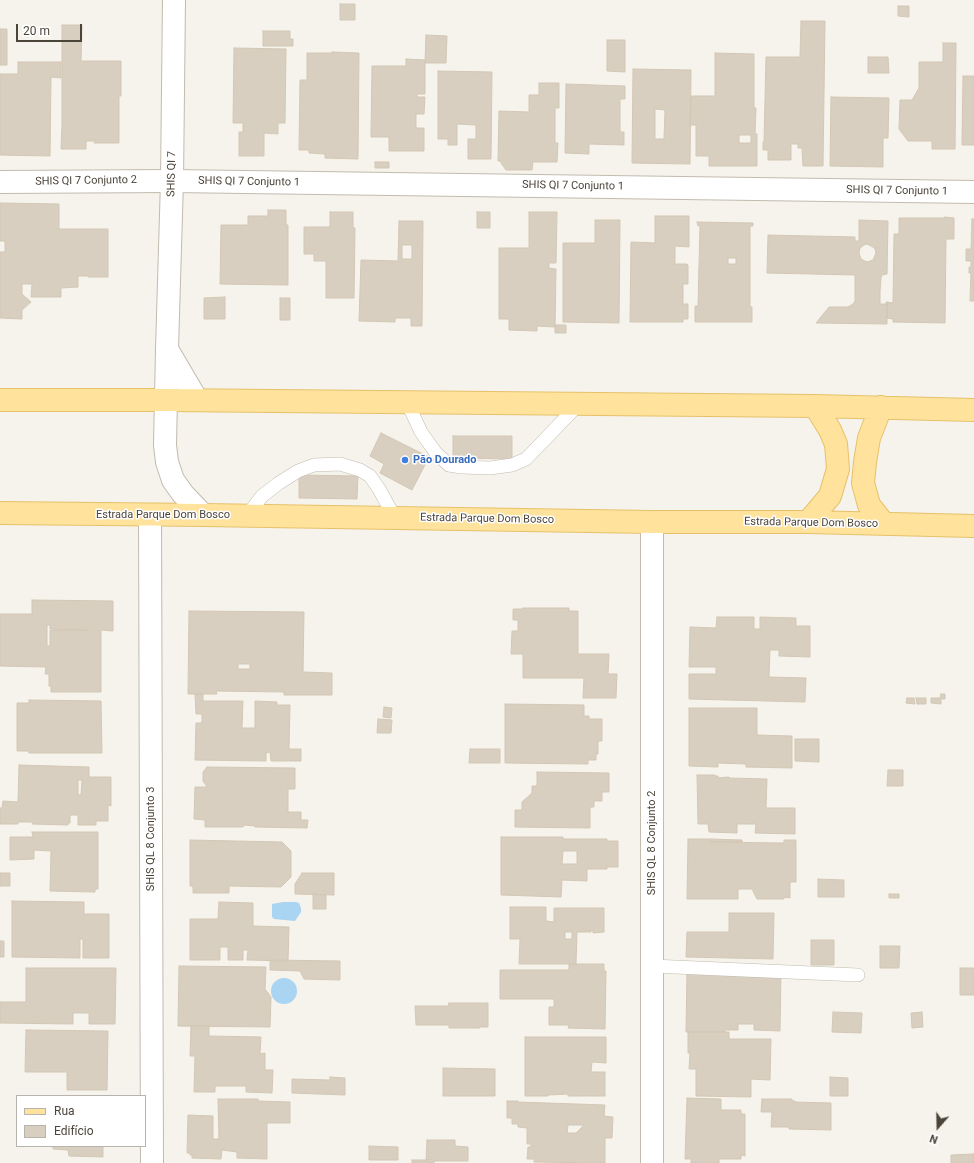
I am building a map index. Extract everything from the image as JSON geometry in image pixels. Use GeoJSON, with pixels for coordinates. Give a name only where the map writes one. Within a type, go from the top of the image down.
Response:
{"type":"FeatureCollection","features":[{"type":"Feature","properties":{"kind":"main road"},"geometry":{"type":"LineString","coordinates":[[0,400],[197,400],[815,406],[974,410]]}},
{"type":"Feature","properties":{"kind":"main road"},"geometry":{"type":"LineString","coordinates":[[808,522],[830,496],[838,469],[836,444],[830,430],[815,406]]}},
{"type":"Feature","properties":{"kind":"main road"},"geometry":{"type":"LineString","coordinates":[[881,408],[869,438],[863,483],[868,505],[884,524]]}},
{"type":"Feature","properties":{"kind":"main road","name":"Estrada Parque Dom Bosco"},"geometry":{"type":"LineString","coordinates":[[0,513],[652,522],[808,522],[974,526]]}},
{"type":"Feature","properties":{"kind":"street","name":"SHIS QI 7"},"geometry":{"type":"LineString","coordinates":[[174,0],[172,180],[165,445],[167,462],[173,480],[183,494],[203,515]]}},
{"type":"Feature","properties":{"kind":"street","name":"SHIS QI 7 Conjunto 2"},"geometry":{"type":"LineString","coordinates":[[0,182],[172,180]]}},
{"type":"Feature","properties":{"kind":"street","name":"SHIS QI 7 Conjunto 1"},"geometry":{"type":"LineString","coordinates":[[172,180],[974,192]]}},
{"type":"Feature","properties":{"kind":"street"},"geometry":{"type":"LineString","coordinates":[[167,349],[197,400]]}},
{"type":"Feature","properties":{"kind":"street","name":"SHIS QL 8 Conjunto 3"},"geometry":{"type":"LineString","coordinates":[[150,515],[152,1163]]}},
{"type":"Feature","properties":{"kind":"street","name":"SHIS QL 8 Conjunto 2"},"geometry":{"type":"LineString","coordinates":[[652,522],[652,1163]]}},
{"type":"Feature","properties":{"kind":"lane"},"geometry":{"type":"LineString","coordinates":[[407,402],[421,432],[436,452],[449,465],[490,468],[512,465],[526,459],[578,404]]}},
{"type":"Feature","properties":{"kind":"lane"},"geometry":{"type":"LineString","coordinates":[[247,516],[262,496],[298,471],[314,465],[340,464],[360,470],[370,476],[395,518]]}},
{"type":"Feature","properties":{"kind":"lane"},"geometry":{"type":"LineString","coordinates":[[652,966],[858,975]]}},
{"type":"Feature","properties":{"kind":"water"},"geometry":{"type":"Polygon","coordinates":[[[283,902],[299,903],[301,912],[295,921],[274,919],[272,917],[272,904],[283,902]]]}},
{"type":"Feature","properties":{"kind":"water"},"geometry":{"type":"Polygon","coordinates":[[[284,978],[293,982],[297,991],[293,1000],[284,1004],[275,1000],[271,991],[275,982],[284,978]]]}},
{"type":"Feature","properties":{"kind":"building"},"geometry":{"type":"Polygon","coordinates":[[[340,4],[355,4],[355,20],[340,20],[340,4]]]}},
{"type":"Feature","properties":{"kind":"building"},"geometry":{"type":"Polygon","coordinates":[[[898,6],[909,6],[909,17],[898,16],[898,6]]]}},
{"type":"Feature","properties":{"kind":"building"},"geometry":{"type":"Polygon","coordinates":[[[801,21],[825,21],[823,166],[803,166],[802,148],[798,148],[798,144],[791,144],[791,160],[768,160],[768,150],[763,150],[766,57],[800,57],[801,21]]]}},
{"type":"Feature","properties":{"kind":"building"},"geometry":{"type":"Polygon","coordinates":[[[62,25],[82,25],[81,61],[121,61],[119,143],[94,143],[95,139],[93,141],[86,141],[86,149],[61,149],[62,25]]]}},
{"type":"Feature","properties":{"kind":"building"},"geometry":{"type":"Polygon","coordinates":[[[0,29],[7,29],[7,65],[0,65],[0,29]]]}},
{"type":"Feature","properties":{"kind":"building"},"geometry":{"type":"Polygon","coordinates":[[[263,31],[290,31],[290,39],[293,39],[293,46],[263,46],[263,31]]]}},
{"type":"Feature","properties":{"kind":"building"},"geometry":{"type":"Polygon","coordinates":[[[426,35],[447,36],[446,63],[425,63],[426,35]]]}},
{"type":"Feature","properties":{"kind":"building"},"geometry":{"type":"Polygon","coordinates":[[[607,40],[625,40],[625,72],[607,71],[607,40]]]}},
{"type":"Feature","properties":{"kind":"building"},"geometry":{"type":"Polygon","coordinates":[[[943,43],[956,43],[955,149],[932,149],[932,141],[908,141],[899,129],[900,100],[912,100],[919,88],[919,62],[943,62],[943,43]]]}},
{"type":"Feature","properties":{"kind":"building"},"geometry":{"type":"Polygon","coordinates":[[[234,48],[286,49],[285,123],[278,123],[278,134],[264,133],[264,156],[239,156],[239,132],[243,132],[243,123],[233,123],[234,48]]]}},
{"type":"Feature","properties":{"kind":"building"},"geometry":{"type":"Polygon","coordinates":[[[307,53],[359,53],[358,159],[325,158],[325,154],[309,153],[309,150],[299,150],[300,80],[307,80],[307,53]]]}},
{"type":"Feature","properties":{"kind":"building"},"geometry":{"type":"Polygon","coordinates":[[[715,53],[754,54],[754,108],[756,108],[755,134],[757,134],[757,166],[709,166],[709,156],[696,156],[696,125],[690,125],[691,96],[715,96],[715,53]],[[739,135],[739,143],[751,143],[751,135],[739,135]]]}},
{"type":"Feature","properties":{"kind":"building"},"geometry":{"type":"Polygon","coordinates":[[[868,57],[888,57],[889,73],[868,73],[868,57]]]}},
{"type":"Feature","properties":{"kind":"building"},"geometry":{"type":"Polygon","coordinates":[[[406,59],[425,60],[425,94],[417,94],[417,97],[425,97],[424,114],[416,114],[416,128],[424,128],[424,151],[389,151],[389,137],[371,137],[372,66],[406,66],[406,59]]]}},
{"type":"Feature","properties":{"kind":"building"},"geometry":{"type":"Polygon","coordinates":[[[18,62],[61,62],[61,78],[51,77],[50,156],[0,155],[0,74],[18,74],[18,62]]]}},
{"type":"Feature","properties":{"kind":"building"},"geometry":{"type":"Polygon","coordinates":[[[633,69],[691,70],[690,164],[632,163],[633,69]],[[655,109],[655,139],[664,139],[665,110],[655,109]]]}},
{"type":"Feature","properties":{"kind":"building"},"geometry":{"type":"Polygon","coordinates":[[[438,71],[492,72],[491,159],[468,159],[468,139],[476,139],[476,125],[457,124],[457,145],[448,145],[448,139],[438,139],[438,71]]]}},
{"type":"Feature","properties":{"kind":"building"},"geometry":{"type":"Polygon","coordinates":[[[963,76],[974,76],[974,145],[962,145],[963,76]]]}},
{"type":"Feature","properties":{"kind":"building"},"geometry":{"type":"Polygon","coordinates":[[[539,83],[559,83],[559,108],[555,108],[555,143],[558,143],[557,162],[533,162],[532,170],[506,170],[501,161],[498,161],[499,111],[529,112],[529,95],[539,95],[539,83]]]}},
{"type":"Feature","properties":{"kind":"building"},"geometry":{"type":"Polygon","coordinates":[[[566,84],[625,86],[625,99],[620,99],[620,132],[624,132],[624,145],[589,144],[589,154],[565,153],[566,84]]]}},
{"type":"Feature","properties":{"kind":"building"},"geometry":{"type":"Polygon","coordinates":[[[831,97],[889,98],[888,138],[883,138],[883,167],[830,166],[831,97]]]}},
{"type":"Feature","properties":{"kind":"building"},"geometry":{"type":"Polygon","coordinates":[[[375,162],[389,162],[389,168],[375,168],[375,162]]]}},
{"type":"Feature","properties":{"kind":"building"},"geometry":{"type":"Polygon","coordinates":[[[0,203],[59,204],[59,229],[108,229],[108,277],[78,276],[78,287],[61,288],[61,297],[31,297],[32,284],[22,284],[22,294],[31,302],[22,310],[22,319],[0,318],[0,252],[5,252],[5,241],[0,241],[0,203]]]}},
{"type":"Feature","properties":{"kind":"building"},"geometry":{"type":"Polygon","coordinates":[[[268,210],[286,210],[286,225],[288,225],[288,285],[220,284],[221,225],[248,225],[248,216],[268,216],[268,210]]]}},
{"type":"Feature","properties":{"kind":"building"},"geometry":{"type":"Polygon","coordinates":[[[330,212],[353,212],[353,228],[355,228],[354,298],[326,298],[326,261],[314,261],[314,254],[304,254],[304,227],[330,227],[330,212]]]}},
{"type":"Feature","properties":{"kind":"building"},"geometry":{"type":"Polygon","coordinates":[[[477,212],[490,212],[490,228],[477,228],[477,212]]]}},
{"type":"Feature","properties":{"kind":"building"},"geometry":{"type":"Polygon","coordinates":[[[529,212],[557,212],[556,263],[549,263],[549,268],[556,269],[555,327],[537,326],[537,331],[509,330],[509,319],[499,319],[499,248],[529,248],[529,212]]]}},
{"type":"Feature","properties":{"kind":"building"},"geometry":{"type":"Polygon","coordinates":[[[655,216],[689,216],[689,247],[675,246],[675,264],[688,265],[688,284],[683,284],[683,304],[688,304],[688,319],[683,319],[683,322],[630,322],[631,242],[655,243],[655,216]]]}},
{"type":"Feature","properties":{"kind":"building"},"geometry":{"type":"Polygon","coordinates":[[[899,218],[954,218],[954,239],[946,239],[945,323],[893,322],[893,319],[887,318],[887,302],[893,303],[894,234],[899,234],[899,218]]]}},
{"type":"Feature","properties":{"kind":"building"},"geometry":{"type":"Polygon","coordinates":[[[972,219],[974,219],[974,301],[970,301],[971,273],[969,273],[969,267],[971,267],[971,261],[966,261],[966,249],[971,249],[972,219]]]}},
{"type":"Feature","properties":{"kind":"building"},"geometry":{"type":"Polygon","coordinates":[[[595,220],[620,220],[619,323],[563,322],[563,243],[595,243],[595,220]]]}},
{"type":"Feature","properties":{"kind":"building"},"geometry":{"type":"Polygon","coordinates":[[[859,220],[888,221],[887,274],[882,275],[880,291],[880,304],[886,304],[887,302],[887,324],[816,323],[829,307],[848,307],[853,304],[855,301],[855,275],[767,273],[768,235],[855,237],[855,241],[859,241],[859,220]],[[867,244],[860,248],[859,253],[861,259],[867,262],[873,260],[876,253],[873,247],[867,244]]]}},
{"type":"Feature","properties":{"kind":"building"},"geometry":{"type":"Polygon","coordinates":[[[399,221],[423,221],[422,326],[411,326],[411,318],[395,318],[395,322],[359,321],[361,260],[398,261],[399,221]],[[402,245],[402,259],[412,259],[412,245],[402,245]]]}},
{"type":"Feature","properties":{"kind":"building"},"geometry":{"type":"Polygon","coordinates":[[[697,222],[753,223],[753,226],[750,226],[750,307],[752,307],[752,322],[695,322],[695,306],[698,306],[700,226],[698,226],[697,222]],[[728,258],[728,264],[736,264],[736,258],[728,258]]]}},
{"type":"Feature","properties":{"kind":"building"},"geometry":{"type":"Polygon","coordinates":[[[225,297],[225,319],[204,319],[204,298],[225,297]]]}},
{"type":"Feature","properties":{"kind":"building"},"geometry":{"type":"Polygon","coordinates":[[[280,298],[290,298],[290,320],[280,320],[280,298]]]}},
{"type":"Feature","properties":{"kind":"building"},"geometry":{"type":"Polygon","coordinates":[[[555,325],[566,325],[566,333],[555,333],[555,325]]]}},
{"type":"Feature","properties":{"kind":"building"},"geometry":{"type":"Polygon","coordinates":[[[381,433],[429,457],[412,490],[380,473],[384,464],[370,456],[381,433]]]}},
{"type":"Feature","properties":{"kind":"building"},"geometry":{"type":"Polygon","coordinates":[[[453,436],[512,436],[512,459],[453,458],[453,436]]]}},
{"type":"Feature","properties":{"kind":"building"},"geometry":{"type":"Polygon","coordinates":[[[299,475],[358,476],[357,499],[299,498],[299,475]]]}},
{"type":"Feature","properties":{"kind":"building"},"geometry":{"type":"Polygon","coordinates":[[[32,600],[113,601],[113,631],[101,630],[101,692],[51,692],[51,686],[49,686],[49,674],[45,674],[46,667],[0,666],[0,614],[32,614],[32,600]],[[47,625],[47,646],[50,646],[50,630],[89,630],[50,629],[50,625],[47,625]]]}},
{"type":"Feature","properties":{"kind":"building"},"geometry":{"type":"Polygon","coordinates":[[[569,608],[569,611],[578,611],[578,654],[609,654],[608,674],[617,674],[616,698],[583,698],[584,678],[523,678],[523,654],[511,654],[512,631],[518,631],[518,620],[513,620],[513,609],[569,608]]]}},
{"type":"Feature","properties":{"kind":"building"},"geometry":{"type":"Polygon","coordinates":[[[189,611],[304,612],[303,672],[332,673],[332,695],[284,695],[284,692],[216,691],[217,694],[188,694],[189,611]],[[238,664],[238,669],[250,669],[250,664],[238,664]]]}},
{"type":"Feature","properties":{"kind":"building"},"geometry":{"type":"Polygon","coordinates":[[[717,617],[754,617],[754,629],[760,629],[760,617],[796,618],[796,626],[810,626],[810,657],[779,656],[779,650],[770,650],[769,677],[806,678],[805,702],[689,699],[689,674],[716,674],[716,667],[689,667],[690,627],[716,628],[717,617]]]}},
{"type":"Feature","properties":{"kind":"building"},"geometry":{"type":"Polygon","coordinates":[[[195,694],[203,694],[203,701],[243,701],[242,728],[255,728],[255,701],[277,702],[277,705],[290,705],[289,749],[301,749],[301,761],[271,761],[270,752],[266,753],[266,761],[195,760],[196,723],[202,723],[202,714],[196,714],[195,694]]]}},
{"type":"Feature","properties":{"kind":"building"},"geometry":{"type":"Polygon","coordinates":[[[941,694],[945,694],[945,699],[941,699],[941,704],[931,703],[931,698],[940,698],[941,694]]]}},
{"type":"Feature","properties":{"kind":"building"},"geometry":{"type":"Polygon","coordinates":[[[907,698],[914,698],[915,704],[906,703],[907,698]]]}},
{"type":"Feature","properties":{"kind":"building"},"geometry":{"type":"Polygon","coordinates":[[[916,698],[926,698],[926,704],[917,704],[916,698]]]}},
{"type":"Feature","properties":{"kind":"building"},"geometry":{"type":"Polygon","coordinates":[[[29,700],[101,701],[102,753],[29,753],[28,751],[17,751],[17,703],[29,703],[29,700]]]}},
{"type":"Feature","properties":{"kind":"building"},"geometry":{"type":"Polygon","coordinates":[[[505,704],[584,705],[584,716],[589,716],[589,719],[602,719],[602,741],[598,741],[598,754],[596,754],[596,760],[588,760],[588,764],[505,763],[505,704]]]}},
{"type":"Feature","properties":{"kind":"building"},"geometry":{"type":"Polygon","coordinates":[[[384,707],[392,708],[391,718],[383,717],[384,707]]]}},
{"type":"Feature","properties":{"kind":"building"},"geometry":{"type":"Polygon","coordinates":[[[689,708],[757,708],[757,735],[792,736],[792,768],[746,767],[746,764],[718,763],[718,767],[689,766],[689,708]]]}},
{"type":"Feature","properties":{"kind":"building"},"geometry":{"type":"Polygon","coordinates":[[[378,719],[392,720],[391,733],[377,733],[378,719]]]}},
{"type":"Feature","properties":{"kind":"building"},"geometry":{"type":"Polygon","coordinates":[[[795,739],[819,739],[819,762],[795,761],[795,739]]]}},
{"type":"Feature","properties":{"kind":"building"},"geometry":{"type":"Polygon","coordinates":[[[470,749],[500,749],[500,763],[469,763],[470,749]]]}},
{"type":"Feature","properties":{"kind":"building"},"geometry":{"type":"Polygon","coordinates":[[[19,765],[89,767],[89,777],[111,777],[111,806],[108,805],[108,821],[96,821],[96,825],[78,825],[78,815],[70,815],[70,823],[68,823],[68,825],[32,824],[33,822],[0,824],[0,808],[2,808],[3,801],[18,802],[19,765]],[[78,780],[78,795],[81,795],[82,780],[78,780]]]}},
{"type":"Feature","properties":{"kind":"building"},"geometry":{"type":"Polygon","coordinates":[[[207,767],[295,768],[295,789],[288,789],[288,812],[301,812],[301,820],[308,820],[307,828],[255,827],[244,825],[243,827],[205,827],[205,820],[194,819],[195,787],[207,787],[203,781],[203,772],[207,767]]]}},
{"type":"Feature","properties":{"kind":"building"},"geometry":{"type":"Polygon","coordinates":[[[888,770],[903,770],[903,786],[887,786],[888,770]]]}},
{"type":"Feature","properties":{"kind":"building"},"geometry":{"type":"Polygon","coordinates":[[[537,772],[609,773],[609,792],[602,792],[602,801],[594,801],[594,807],[590,807],[590,828],[515,827],[515,810],[522,810],[522,802],[532,793],[532,786],[537,786],[537,772]]]}},
{"type":"Feature","properties":{"kind":"building"},"geometry":{"type":"Polygon","coordinates":[[[697,775],[715,775],[718,776],[718,778],[729,777],[767,779],[766,808],[795,808],[795,834],[755,833],[756,824],[737,824],[737,833],[709,832],[708,824],[698,824],[697,775]]]}},
{"type":"Feature","properties":{"kind":"building"},"geometry":{"type":"Polygon","coordinates":[[[32,832],[98,832],[98,889],[95,889],[95,892],[50,891],[51,851],[34,850],[34,859],[10,860],[10,837],[33,837],[32,832]]]}},
{"type":"Feature","properties":{"kind":"building"},"geometry":{"type":"Polygon","coordinates":[[[501,837],[563,837],[563,839],[607,839],[607,841],[618,841],[618,867],[607,867],[607,869],[587,869],[587,881],[562,880],[561,897],[501,895],[501,837]],[[563,851],[562,864],[577,864],[577,851],[563,851]]]}},
{"type":"Feature","properties":{"kind":"building"},"geometry":{"type":"Polygon","coordinates":[[[688,839],[709,839],[710,842],[784,843],[784,840],[796,840],[796,882],[790,882],[790,898],[757,899],[752,889],[738,889],[738,899],[687,899],[688,839]]]}},
{"type":"Feature","properties":{"kind":"building"},"geometry":{"type":"Polygon","coordinates":[[[710,839],[742,840],[742,842],[710,842],[710,839]]]}},
{"type":"Feature","properties":{"kind":"building"},"geometry":{"type":"Polygon","coordinates":[[[190,840],[282,842],[291,851],[291,877],[281,887],[229,886],[229,893],[193,893],[193,886],[190,886],[190,840]]]}},
{"type":"Feature","properties":{"kind":"building"},"geometry":{"type":"Polygon","coordinates":[[[0,873],[10,873],[10,886],[0,886],[0,873]]]}},
{"type":"Feature","properties":{"kind":"building"},"geometry":{"type":"Polygon","coordinates":[[[302,873],[334,873],[334,895],[295,894],[295,884],[302,873]]]}},
{"type":"Feature","properties":{"kind":"building"},"geometry":{"type":"Polygon","coordinates":[[[818,879],[844,880],[844,897],[818,897],[818,879]]]}},
{"type":"Feature","properties":{"kind":"building"},"geometry":{"type":"Polygon","coordinates":[[[313,894],[326,895],[326,909],[313,909],[313,894]]]}},
{"type":"Feature","properties":{"kind":"building"},"geometry":{"type":"Polygon","coordinates":[[[889,894],[899,894],[899,898],[889,898],[889,894]]]}},
{"type":"Feature","properties":{"kind":"building"},"geometry":{"type":"Polygon","coordinates":[[[12,901],[84,902],[84,914],[109,914],[109,958],[83,958],[83,939],[80,939],[80,958],[12,957],[12,901]]]}},
{"type":"Feature","properties":{"kind":"building"},"geometry":{"type":"Polygon","coordinates":[[[219,902],[253,903],[254,926],[289,927],[288,961],[247,960],[248,950],[243,950],[243,960],[228,960],[228,947],[220,947],[220,960],[190,960],[190,919],[218,919],[219,902]]]}},
{"type":"Feature","properties":{"kind":"building"},"geometry":{"type":"Polygon","coordinates":[[[510,907],[546,907],[546,921],[554,922],[554,908],[604,908],[604,932],[577,932],[576,964],[519,964],[520,939],[510,939],[510,907]],[[565,932],[565,939],[572,939],[572,932],[565,932]]]}},
{"type":"Feature","properties":{"kind":"building"},"geometry":{"type":"Polygon","coordinates":[[[729,913],[774,913],[773,959],[686,957],[687,932],[729,932],[729,913]]]}},
{"type":"Feature","properties":{"kind":"building"},"geometry":{"type":"Polygon","coordinates":[[[811,940],[834,940],[834,965],[811,965],[811,940]]]}},
{"type":"Feature","properties":{"kind":"building"},"geometry":{"type":"Polygon","coordinates":[[[0,941],[4,941],[4,957],[0,957],[0,941]]]}},
{"type":"Feature","properties":{"kind":"building"},"geometry":{"type":"Polygon","coordinates":[[[880,946],[900,946],[899,968],[880,968],[880,946]]]}},
{"type":"Feature","properties":{"kind":"building"},"geometry":{"type":"Polygon","coordinates":[[[270,960],[340,961],[340,980],[304,979],[300,971],[270,970],[270,960]]]}},
{"type":"Feature","properties":{"kind":"building"},"geometry":{"type":"Polygon","coordinates":[[[569,964],[604,964],[604,971],[606,971],[605,1029],[568,1028],[569,1025],[549,1025],[549,1007],[554,1007],[554,999],[500,999],[500,970],[569,970],[569,964]]]}},
{"type":"Feature","properties":{"kind":"building"},"geometry":{"type":"Polygon","coordinates":[[[179,966],[266,967],[265,989],[271,997],[270,1027],[178,1026],[179,966]]]}},
{"type":"Feature","properties":{"kind":"building"},"geometry":{"type":"Polygon","coordinates":[[[26,968],[116,968],[115,1024],[89,1024],[89,1013],[73,1013],[73,1024],[0,1023],[0,1002],[26,1002],[26,968]]]}},
{"type":"Feature","properties":{"kind":"building"},"geometry":{"type":"Polygon","coordinates":[[[960,968],[974,968],[974,995],[960,995],[960,968]]]}},
{"type":"Feature","properties":{"kind":"building"},"geometry":{"type":"Polygon","coordinates":[[[687,972],[781,973],[780,1031],[754,1030],[754,1024],[738,1024],[738,1030],[725,1030],[725,1032],[686,1032],[687,972]]]}},
{"type":"Feature","properties":{"kind":"building"},"geometry":{"type":"Polygon","coordinates":[[[449,1003],[488,1003],[488,1027],[449,1028],[449,1025],[416,1025],[415,1006],[448,1006],[449,1003]]]}},
{"type":"Feature","properties":{"kind":"building"},"geometry":{"type":"Polygon","coordinates":[[[833,1012],[862,1013],[861,1033],[832,1032],[833,1012]]]}},
{"type":"Feature","properties":{"kind":"building"},"geometry":{"type":"Polygon","coordinates":[[[922,1012],[923,1027],[912,1028],[911,1013],[922,1012]]]}},
{"type":"Feature","properties":{"kind":"building"},"geometry":{"type":"Polygon","coordinates":[[[191,1026],[209,1026],[209,1036],[261,1037],[260,1054],[265,1053],[265,1070],[273,1070],[272,1093],[246,1092],[246,1086],[215,1086],[215,1092],[194,1092],[195,1056],[190,1056],[191,1026]]]}},
{"type":"Feature","properties":{"kind":"building"},"geometry":{"type":"Polygon","coordinates":[[[26,1030],[108,1031],[107,1090],[67,1090],[67,1072],[25,1072],[26,1030]]]}},
{"type":"Feature","properties":{"kind":"building"},"geometry":{"type":"Polygon","coordinates":[[[688,1032],[729,1032],[729,1039],[771,1039],[770,1080],[751,1079],[751,1097],[696,1096],[696,1069],[689,1069],[690,1053],[688,1053],[688,1032]]]}},
{"type":"Feature","properties":{"kind":"building"},"geometry":{"type":"Polygon","coordinates":[[[525,1037],[606,1037],[606,1063],[592,1062],[591,1072],[605,1072],[605,1096],[568,1096],[568,1094],[525,1096],[525,1037]]]}},
{"type":"Feature","properties":{"kind":"building"},"geometry":{"type":"Polygon","coordinates":[[[443,1068],[495,1069],[495,1096],[443,1096],[443,1068]]]}},
{"type":"Feature","properties":{"kind":"building"},"geometry":{"type":"Polygon","coordinates":[[[330,1077],[345,1078],[345,1095],[292,1093],[292,1079],[330,1080],[330,1077]]]}},
{"type":"Feature","properties":{"kind":"building"},"geometry":{"type":"Polygon","coordinates":[[[830,1077],[848,1078],[848,1096],[830,1096],[830,1077]]]}},
{"type":"Feature","properties":{"kind":"building"},"geometry":{"type":"Polygon","coordinates":[[[687,1098],[721,1099],[721,1110],[741,1110],[741,1114],[745,1114],[745,1156],[741,1155],[741,1159],[719,1159],[719,1163],[691,1163],[691,1159],[685,1159],[687,1098]]]}},
{"type":"Feature","properties":{"kind":"building"},"geometry":{"type":"Polygon","coordinates":[[[218,1099],[258,1099],[258,1101],[290,1102],[290,1123],[267,1123],[267,1159],[237,1158],[237,1152],[222,1150],[221,1159],[192,1158],[190,1153],[187,1153],[188,1115],[213,1116],[213,1139],[219,1139],[218,1099]]]}},
{"type":"Feature","properties":{"kind":"building"},"geometry":{"type":"Polygon","coordinates":[[[762,1099],[792,1099],[792,1101],[795,1102],[831,1103],[831,1130],[771,1127],[772,1112],[761,1112],[762,1099]]]}},
{"type":"Feature","properties":{"kind":"building"},"geometry":{"type":"Polygon","coordinates":[[[507,1101],[605,1105],[604,1116],[613,1117],[612,1138],[605,1138],[605,1163],[534,1162],[534,1159],[527,1159],[528,1147],[531,1147],[531,1144],[527,1144],[527,1128],[518,1127],[518,1124],[512,1124],[512,1118],[507,1118],[507,1101]],[[568,1125],[567,1133],[576,1133],[584,1125],[568,1125]]]}},
{"type":"Feature","properties":{"kind":"building"},"geometry":{"type":"Polygon","coordinates":[[[427,1140],[455,1140],[455,1146],[468,1147],[468,1161],[426,1161],[427,1140]]]}},
{"type":"Feature","properties":{"kind":"building"},"geometry":{"type":"Polygon","coordinates":[[[369,1146],[398,1147],[398,1160],[369,1160],[369,1146]]]}},
{"type":"Feature","properties":{"kind":"building"},"geometry":{"type":"Polygon","coordinates":[[[53,1147],[103,1147],[103,1157],[69,1156],[68,1150],[53,1149],[53,1147]]]}},
{"type":"Feature","properties":{"kind":"building"},"geometry":{"type":"Polygon","coordinates":[[[974,1154],[974,1163],[951,1163],[951,1155],[974,1154]]]}},
{"type":"Feature","properties":{"kind":"building"},"geometry":{"type":"Polygon","coordinates":[[[412,1160],[434,1160],[434,1163],[412,1163],[412,1160]]]}},
{"type":"Feature","properties":{"kind":"place","name":"Pão Dourado"},"geometry":{"type":"Point","coordinates":[405,460]}}]}
